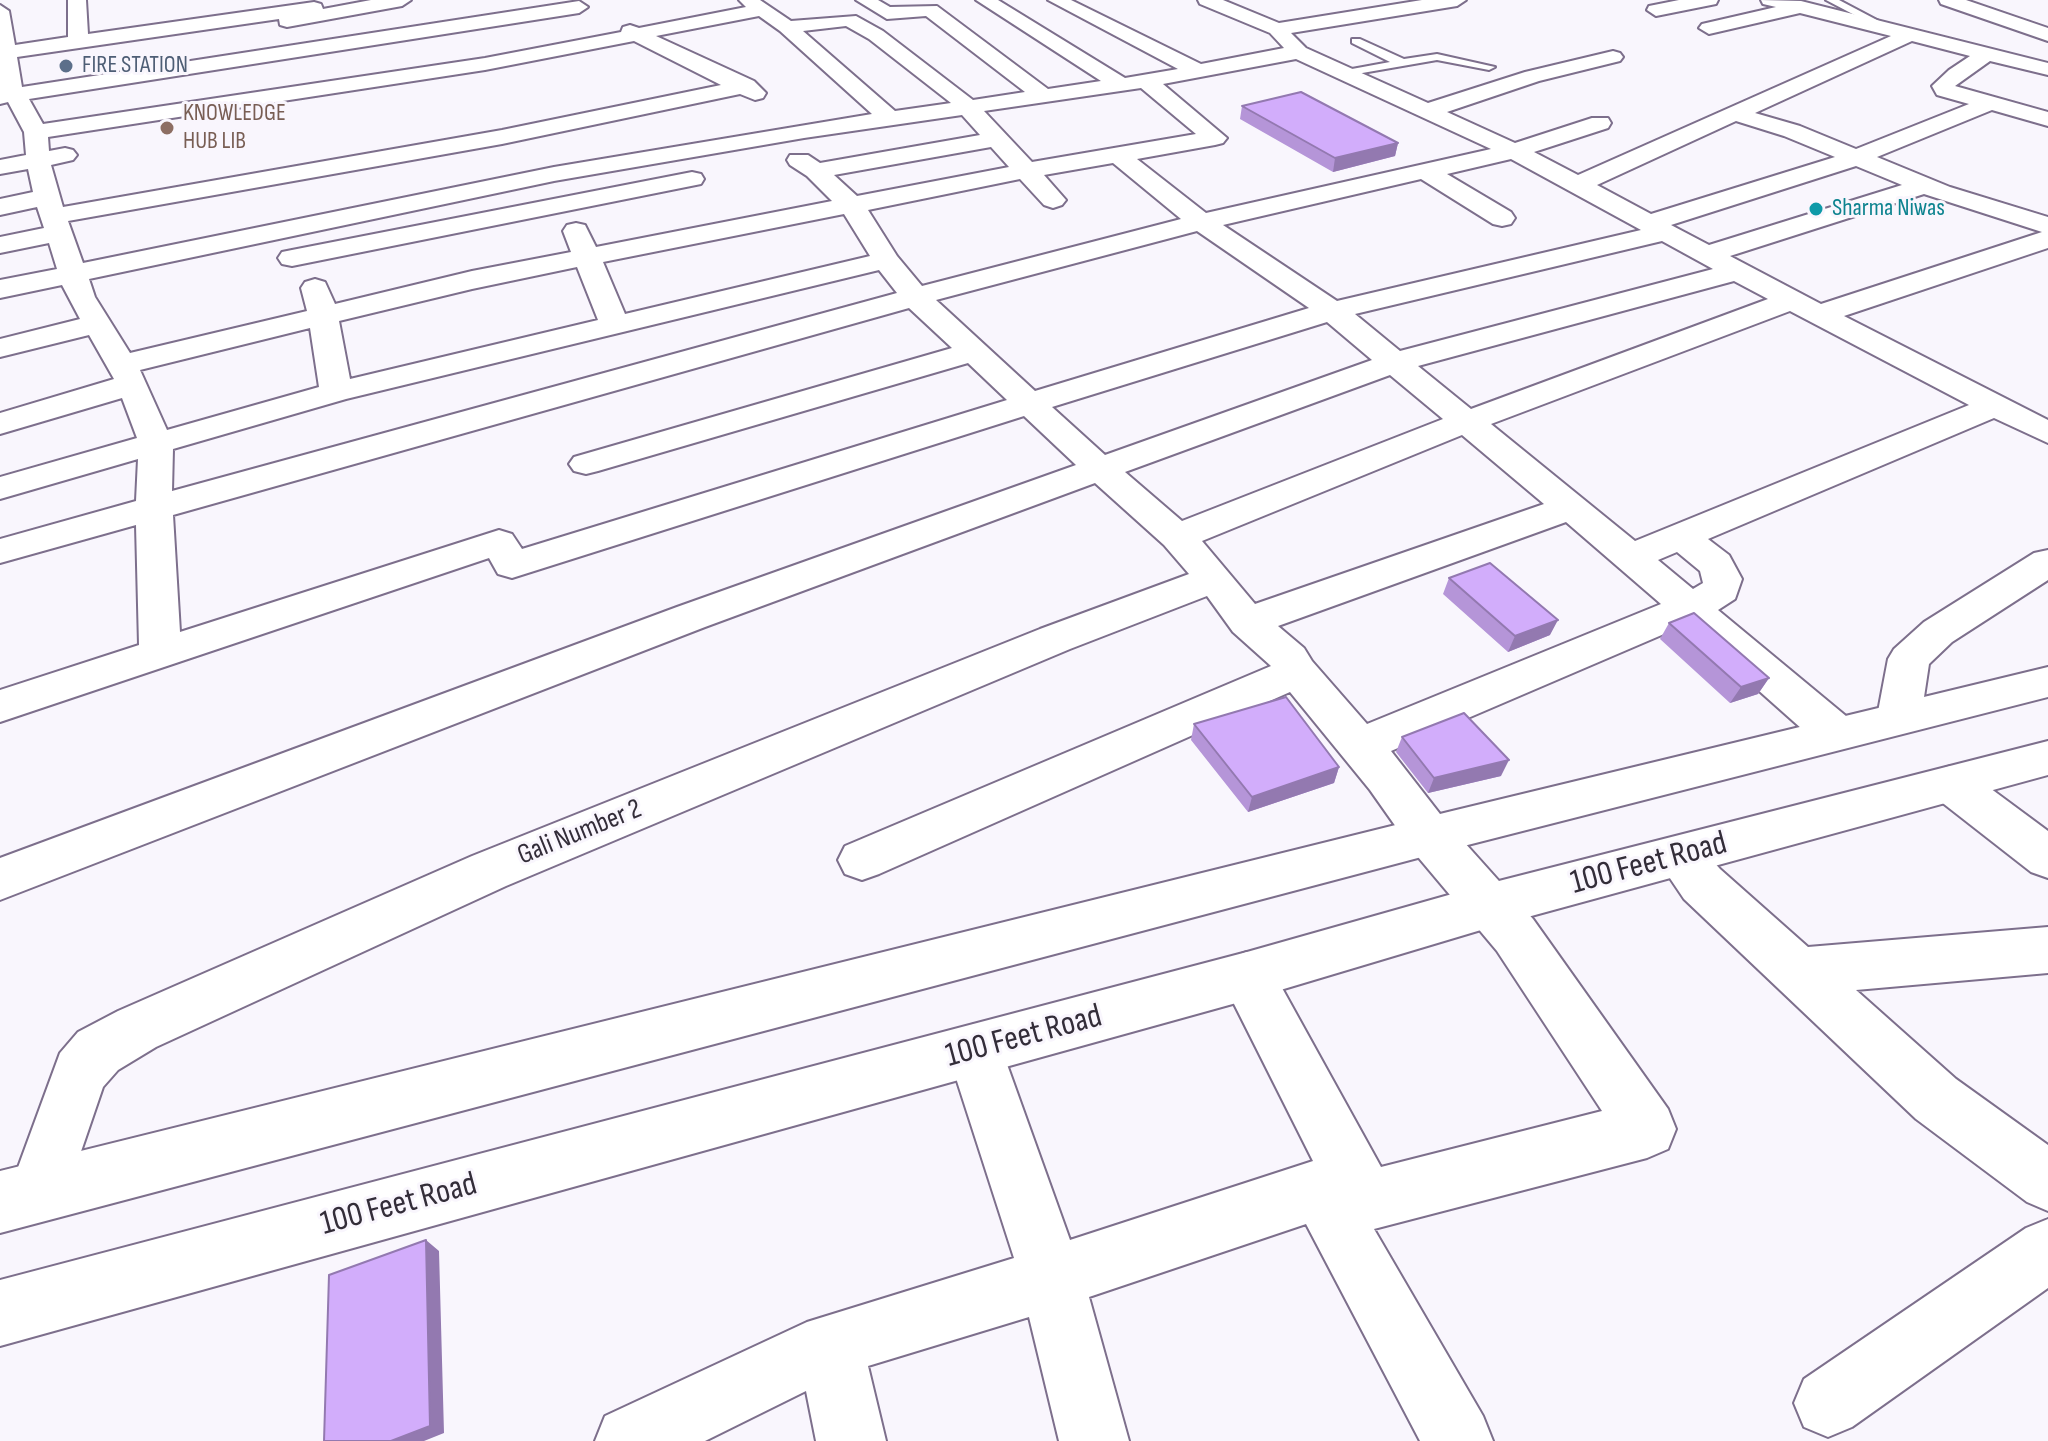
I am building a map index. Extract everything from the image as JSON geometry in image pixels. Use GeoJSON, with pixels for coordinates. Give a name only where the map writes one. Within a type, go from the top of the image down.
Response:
{"type":"FeatureCollection","features":[{"type":"Feature","properties":{"kind":"street"},"geometry":{"type":"LineString","coordinates":[[77,0],[78,43]]}},
{"type":"Feature","properties":{"kind":"street"},"geometry":{"type":"LineString","coordinates":[[0,167],[15,98],[78,43],[170,20],[228,26],[402,0]]}},
{"type":"Feature","properties":{"kind":"street"},"geometry":{"type":"LineString","coordinates":[[865,0],[883,12],[930,10],[1042,95]]}},
{"type":"Feature","properties":{"kind":"street"},"geometry":{"type":"LineString","coordinates":[[262,263],[308,255],[458,254],[588,258],[1024,171],[1215,138],[1134,83],[1047,38],[985,0]]}},
{"type":"Feature","properties":{"kind":"street"},"geometry":{"type":"LineString","coordinates":[[1057,0],[1199,71]]}},
{"type":"Feature","properties":{"kind":"street"},"geometry":{"type":"LineString","coordinates":[[1207,0],[1277,29],[1298,52],[1514,151],[1806,308],[2048,433]]}},
{"type":"Feature","properties":{"kind":"street"},"geometry":{"type":"LineString","coordinates":[[1277,29],[1415,3],[1457,0]]}},
{"type":"Feature","properties":{"kind":"street"},"geometry":{"type":"LineString","coordinates":[[1656,10],[1709,0]]}},
{"type":"Feature","properties":{"kind":"street"},"geometry":{"type":"LineString","coordinates":[[1770,0],[2048,69]]}},
{"type":"Feature","properties":{"kind":"street"},"geometry":{"type":"LineString","coordinates":[[1948,0],[2048,35]]}},
{"type":"Feature","properties":{"kind":"street"},"geometry":{"type":"LineString","coordinates":[[222,1],[231,35],[422,11]]}},
{"type":"Feature","properties":{"kind":"street"},"geometry":{"type":"LineString","coordinates":[[15,98],[228,26],[350,1]]}},
{"type":"Feature","properties":{"kind":"street"},"geometry":{"type":"LineString","coordinates":[[1415,3],[1440,24]]}},
{"type":"Feature","properties":{"kind":"street"},"geometry":{"type":"LineString","coordinates":[[15,98],[471,66],[637,34],[755,5],[787,27],[890,118]]}},
{"type":"Feature","properties":{"kind":"street"},"geometry":{"type":"LineString","coordinates":[[15,98],[580,7]]}},
{"type":"Feature","properties":{"kind":"street"},"geometry":{"type":"LineString","coordinates":[[1709,28],[1801,7]]}},
{"type":"Feature","properties":{"kind":"street"},"geometry":{"type":"LineString","coordinates":[[0,11],[15,98],[78,285],[127,374],[156,444],[154,508],[160,651]]}},
{"type":"Feature","properties":{"kind":"street"},"geometry":{"type":"LineString","coordinates":[[787,27],[852,20],[912,60],[968,106],[1053,200]]}},
{"type":"Feature","properties":{"kind":"street"},"geometry":{"type":"LineString","coordinates":[[637,34],[746,86],[775,108],[802,131],[813,157],[808,166]]}},
{"type":"Feature","properties":{"kind":"street"},"geometry":{"type":"LineString","coordinates":[[1577,185],[1911,34]]}},
{"type":"Feature","properties":{"kind":"street"},"geometry":{"type":"LineString","coordinates":[[912,60],[1047,38]]}},
{"type":"Feature","properties":{"kind":"street"},"geometry":{"type":"LineString","coordinates":[[78,285],[554,174],[802,131],[1134,83],[1298,52]]}},
{"type":"Feature","properties":{"kind":"street"},"geometry":{"type":"LineString","coordinates":[[1987,54],[1943,86],[1954,93],[2048,119]]}},
{"type":"Feature","properties":{"kind":"street"},"geometry":{"type":"LineString","coordinates":[[1428,111],[1532,76],[1613,57]]}},
{"type":"Feature","properties":{"kind":"street"},"geometry":{"type":"LineString","coordinates":[[0,207],[53,215],[502,137],[746,86]]}},
{"type":"Feature","properties":{"kind":"street"},"geometry":{"type":"LineString","coordinates":[[15,98],[84,153]]}},
{"type":"Feature","properties":{"kind":"street"},"geometry":{"type":"LineString","coordinates":[[0,706],[499,542],[512,565],[1332,311],[1658,228],[1858,157],[1990,103]]}},
{"type":"Feature","properties":{"kind":"street"},"geometry":{"type":"LineString","coordinates":[[1736,114],[1792,131],[1924,186],[2048,226]]}},
{"type":"Feature","properties":{"kind":"street"},"geometry":{"type":"LineString","coordinates":[[586,464],[744,381],[915,297],[1201,222],[1514,151],[1600,123]]}},
{"type":"Feature","properties":{"kind":"street"},"geometry":{"type":"LineString","coordinates":[[772,163],[808,166],[995,139]]}},
{"type":"Feature","properties":{"kind":"street"},"geometry":{"type":"LineString","coordinates":[[1119,156],[1201,222],[1332,311],[1631,557],[1836,733]]}},
{"type":"Feature","properties":{"kind":"street"},"geometry":{"type":"LineString","coordinates":[[808,166],[853,207],[886,260],[915,297],[1177,537],[1215,579],[1247,622],[1289,658],[1297,672],[1361,745],[1430,837],[1515,935],[1647,1129],[1366,1201],[1338,1183]]}},
{"type":"Feature","properties":{"kind":"street"},"geometry":{"type":"LineString","coordinates":[[1425,171],[1502,218]]}},
{"type":"Feature","properties":{"kind":"street"},"geometry":{"type":"LineString","coordinates":[[554,174],[588,258],[615,380]]}},
{"type":"Feature","properties":{"kind":"street"},"geometry":{"type":"LineString","coordinates":[[0,424],[127,374],[323,314],[565,205],[713,175]]}},
{"type":"Feature","properties":{"kind":"street"},"geometry":{"type":"LineString","coordinates":[[1707,254],[1924,186]]}},
{"type":"Feature","properties":{"kind":"street"},"geometry":{"type":"LineString","coordinates":[[0,245],[53,215]]}},
{"type":"Feature","properties":{"kind":"street"},"geometry":{"type":"LineString","coordinates":[[1177,537],[1466,422],[1806,308],[2048,239]]}},
{"type":"Feature","properties":{"kind":"street"},"geometry":{"type":"LineString","coordinates":[[308,255],[323,314],[336,392]]}},
{"type":"Feature","properties":{"kind":"street"},"geometry":{"type":"LineString","coordinates":[[0,488],[336,392],[886,260]]}},
{"type":"Feature","properties":{"kind":"street"},"geometry":{"type":"LineString","coordinates":[[0,879],[691,617],[1392,363],[1739,271]]}},
{"type":"Feature","properties":{"kind":"street"},"geometry":{"type":"LineString","coordinates":[[0,289],[78,285],[127,289]]}},
{"type":"Feature","properties":{"kind":"street"},"geometry":{"type":"LineString","coordinates":[[0,348],[98,324]]}},
{"type":"Feature","properties":{"kind":"street"},"geometry":{"type":"LineString","coordinates":[[0,551],[615,380],[744,381],[974,351]]}},
{"type":"Feature","properties":{"kind":"street"},"geometry":{"type":"LineString","coordinates":[[1631,557],[1995,406]]}},
{"type":"Feature","properties":{"kind":"street"},"geometry":{"type":"LineString","coordinates":[[1247,622],[1570,508]]}},
{"type":"Feature","properties":{"kind":"street"},"geometry":{"type":"LineString","coordinates":[[1361,745],[1689,607],[1721,590],[1723,579],[1715,564],[1682,537]]}},
{"type":"Feature","properties":{"kind":"street"},"geometry":{"type":"LineString","coordinates":[[1899,717],[1909,659],[1938,632],[2048,562]]}},
{"type":"Feature","properties":{"kind":"street","name":"Gali Number 2"},"geometry":{"type":"LineString","coordinates":[[20,1197],[80,1072],[98,1051],[137,1029],[489,871],[1055,639],[1215,579]]}},
{"type":"Feature","properties":{"kind":"street"},"geometry":{"type":"LineString","coordinates":[[862,860],[1297,672]]}},
{"type":"Feature","properties":{"kind":"street"},"geometry":{"type":"LineString","coordinates":[[20,1197],[1899,717],[2048,682]]}},
{"type":"Feature","properties":{"kind":"street","name":"100 Feet Road"},"geometry":{"type":"LineString","coordinates":[[0,1313],[1247,976],[1491,905],[2048,758]]}},
{"type":"Feature","properties":{"kind":"street"},"geometry":{"type":"LineString","coordinates":[[1951,784],[2048,858]]}},
{"type":"Feature","properties":{"kind":"street"},"geometry":{"type":"LineString","coordinates":[[1679,856],[1702,884],[1936,1099],[2048,1181]]}},
{"type":"Feature","properties":{"kind":"street"},"geometry":{"type":"LineString","coordinates":[[1796,972],[2048,950]]}},
{"type":"Feature","properties":{"kind":"street"},"geometry":{"type":"LineString","coordinates":[[1247,976],[1338,1183],[1348,1244],[1458,1441]]}},
{"type":"Feature","properties":{"kind":"street"},"geometry":{"type":"LineString","coordinates":[[975,1050],[1052,1278],[1094,1441]]}},
{"type":"Feature","properties":{"kind":"street"},"geometry":{"type":"LineString","coordinates":[[630,1441],[830,1345],[1052,1278],[1338,1183]]}},
{"type":"Feature","properties":{"kind":"street"},"geometry":{"type":"LineString","coordinates":[[1828,1403],[2048,1250]]}},
{"type":"Feature","properties":{"kind":"street"},"geometry":{"type":"LineString","coordinates":[[830,1345],[851,1441]]}},
{"type":"Feature","properties":{"kind":"lane"},"geometry":{"type":"LineString","coordinates":[[1831,0],[1887,28]]}},
{"type":"Feature","properties":{"kind":"lane"},"geometry":{"type":"LineString","coordinates":[[1356,41],[1400,62]]}},
{"type":"Feature","properties":{"kind":"lane"},"geometry":{"type":"LineString","coordinates":[[1345,73],[1444,57],[1489,67]]}},
{"type":"Feature","properties":{"kind":"building"},"geometry":{"type":"Polygon","coordinates":[[[1301,92],[1398,143],[1335,158],[1242,106],[1301,92]]]}},
{"type":"Feature","properties":{"kind":"building"},"geometry":{"type":"Polygon","coordinates":[[[1490,563],[1558,620],[1515,636],[1449,578],[1490,563]]]}},
{"type":"Feature","properties":{"kind":"building"},"geometry":{"type":"Polygon","coordinates":[[[1694,613],[1769,678],[1741,687],[1669,623],[1694,613]]]}},
{"type":"Feature","properties":{"kind":"building"},"geometry":{"type":"Polygon","coordinates":[[[1286,697],[1339,767],[1252,797],[1194,724],[1286,697]]]}},
{"type":"Feature","properties":{"kind":"building"},"geometry":{"type":"Polygon","coordinates":[[[1464,713],[1509,760],[1434,778],[1402,737],[1464,713]]]}},
{"type":"Feature","properties":{"kind":"building"},"geometry":{"type":"Polygon","coordinates":[[[426,1240],[430,1426],[391,1441],[324,1441],[329,1275],[426,1240]]]}},
{"type":"Feature","properties":{"kind":"place","name":"FIRE STATION"},"geometry":{"type":"Point","coordinates":[66,66]}},
{"type":"Feature","properties":{"kind":"place","name":"KNOWLEDGE HUB LIB"},"geometry":{"type":"Point","coordinates":[167,128]}},
{"type":"Feature","properties":{"kind":"place","name":"Sharma Niwas"},"geometry":{"type":"Point","coordinates":[1816,209]}}]}
